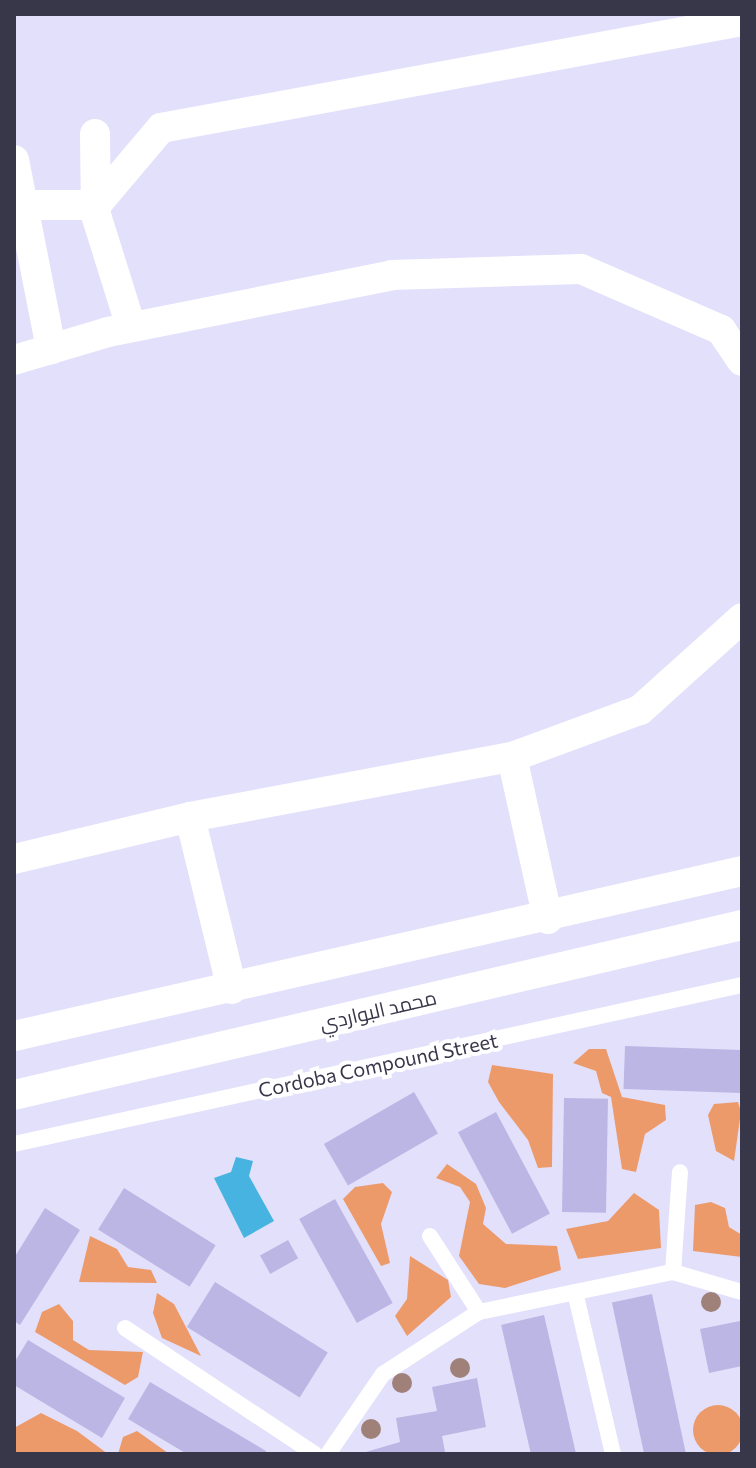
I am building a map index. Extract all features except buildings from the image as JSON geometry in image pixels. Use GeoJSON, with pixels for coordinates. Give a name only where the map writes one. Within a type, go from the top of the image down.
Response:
{"type":"FeatureCollection","features":[{"type":"Feature","properties":{"kind":"street"},"geometry":{"type":"LineString","coordinates":[[20,206],[96,205],[161,128],[742,21]]}},
{"type":"Feature","properties":{"kind":"street"},"geometry":{"type":"LineString","coordinates":[[95,134],[96,205],[131,327]]}},
{"type":"Feature","properties":{"kind":"street"},"geometry":{"type":"LineString","coordinates":[[14,160],[20,206],[51,349]]}},
{"type":"Feature","properties":{"kind":"street"},"geometry":{"type":"LineString","coordinates":[[14,360],[131,327],[392,275],[581,269],[721,330],[742,361]]}},
{"type":"Feature","properties":{"kind":"street"},"geometry":{"type":"LineString","coordinates":[[14,859],[190,817],[512,757],[640,710],[742,618]]}},
{"type":"Feature","properties":{"kind":"street"},"geometry":{"type":"LineString","coordinates":[[512,757],[548,919]]}},
{"type":"Feature","properties":{"kind":"street"},"geometry":{"type":"LineString","coordinates":[[190,817],[232,989]]}},
{"type":"Feature","properties":{"kind":"street"},"geometry":{"type":"LineString","coordinates":[[14,1036],[548,919],[742,871]]}},
{"type":"Feature","properties":{"kind":"street","name":"محمد البواردي"},"geometry":{"type":"LineString","coordinates":[[14,1095],[742,925]]}},
{"type":"Feature","properties":{"kind":"lane","name":"Cordoba Compound Street"},"geometry":{"type":"LineString","coordinates":[[14,1144],[742,985]]}},
{"type":"Feature","properties":{"kind":"lane"},"geometry":{"type":"LineString","coordinates":[[673,1272],[680,1172]]}},
{"type":"Feature","properties":{"kind":"lane"},"geometry":{"type":"LineString","coordinates":[[430,1236],[479,1312]]}},
{"type":"Feature","properties":{"kind":"lane"},"geometry":{"type":"LineString","coordinates":[[328,1454],[383,1374],[479,1312],[673,1272],[742,1292]]}},
{"type":"Feature","properties":{"kind":"lane"},"geometry":{"type":"LineString","coordinates":[[575,1292],[613,1454]]}},
{"type":"Feature","properties":{"kind":"lane"},"geometry":{"type":"LineString","coordinates":[[125,1328],[315,1454]]}},
{"type":"Feature","properties":{"kind":"shaded area"},"geometry":{"type":"Polygon","coordinates":[[[589,1049],[606,1049],[622,1097],[665,1105],[666,1120],[645,1134],[636,1172],[622,1169],[611,1097],[602,1093],[596,1071],[573,1063],[589,1049]]]}},
{"type":"Feature","properties":{"kind":"shaded area"},"geometry":{"type":"Polygon","coordinates":[[[492,1065],[553,1074],[552,1167],[538,1168],[528,1140],[499,1102],[488,1082],[492,1065]]]}},
{"type":"Feature","properties":{"kind":"shaded area"},"geometry":{"type":"Polygon","coordinates":[[[738,1102],[741,1112],[734,1161],[716,1151],[708,1115],[714,1104],[738,1102]]]}},
{"type":"Feature","properties":{"kind":"shaded area"},"geometry":{"type":"Polygon","coordinates":[[[447,1164],[476,1184],[486,1208],[483,1224],[506,1244],[557,1246],[561,1270],[505,1288],[479,1284],[459,1256],[470,1202],[460,1187],[436,1178],[447,1164]]]}},
{"type":"Feature","properties":{"kind":"shaded area"},"geometry":{"type":"Polygon","coordinates":[[[383,1183],[392,1192],[381,1224],[390,1263],[381,1266],[343,1199],[355,1187],[383,1183]]]}},
{"type":"Feature","properties":{"kind":"shaded area"},"geometry":{"type":"Polygon","coordinates":[[[634,1193],[659,1210],[661,1248],[578,1259],[566,1229],[608,1221],[634,1193]]]}},
{"type":"Feature","properties":{"kind":"shaded area"},"geometry":{"type":"Polygon","coordinates":[[[711,1202],[725,1208],[729,1227],[742,1235],[742,1257],[693,1251],[695,1205],[711,1202]]]}},
{"type":"Feature","properties":{"kind":"shaded area"},"geometry":{"type":"Polygon","coordinates":[[[90,1236],[117,1249],[128,1267],[151,1270],[157,1283],[79,1282],[90,1236]]]}},
{"type":"Feature","properties":{"kind":"shaded area"},"geometry":{"type":"Polygon","coordinates":[[[410,1256],[448,1280],[451,1297],[407,1336],[395,1316],[407,1299],[410,1256]]]}},
{"type":"Feature","properties":{"kind":"shaded area"},"geometry":{"type":"Polygon","coordinates":[[[157,1293],[174,1304],[201,1356],[162,1338],[153,1313],[157,1293]]]}},
{"type":"Feature","properties":{"kind":"shaded area"},"geometry":{"type":"Polygon","coordinates":[[[59,1304],[73,1321],[73,1340],[89,1350],[143,1352],[138,1377],[125,1385],[35,1332],[42,1312],[59,1304]]]}},
{"type":"Feature","properties":{"kind":"shaded area"},"geometry":{"type":"Polygon","coordinates":[[[718,1405],[735,1413],[743,1430],[735,1447],[718,1455],[701,1447],[693,1430],[701,1413],[718,1405]]]}},
{"type":"Feature","properties":{"kind":"shaded area"},"geometry":{"type":"Polygon","coordinates":[[[41,1413],[77,1431],[108,1454],[14,1454],[14,1428],[41,1413]]]}},
{"type":"Feature","properties":{"kind":"shaded area"},"geometry":{"type":"Polygon","coordinates":[[[137,1431],[169,1454],[118,1454],[123,1437],[137,1431]]]}},
{"type":"Feature","properties":{"kind":"water"},"geometry":{"type":"Polygon","coordinates":[[[236,1157],[253,1161],[249,1176],[274,1221],[244,1238],[214,1178],[231,1172],[236,1157]]]}}]}
